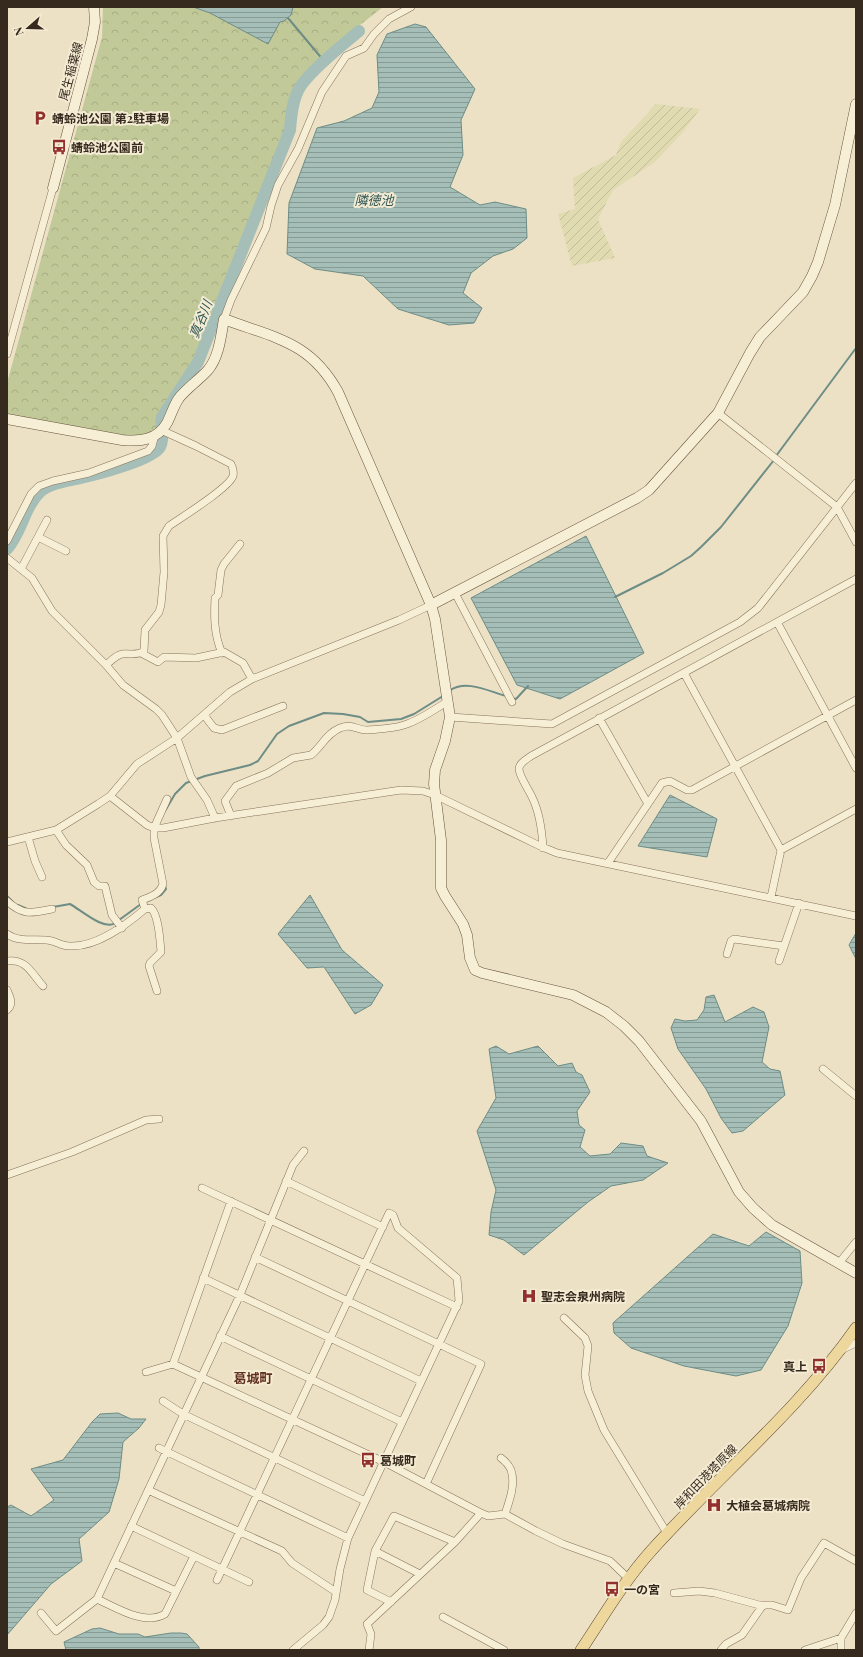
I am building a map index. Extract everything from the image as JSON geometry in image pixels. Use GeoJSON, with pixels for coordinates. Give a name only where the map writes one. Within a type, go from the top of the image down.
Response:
{"type":"FeatureCollection","features":[{"type":"Feature","properties":{"kind":"main road","name":"岸和田港塔原線"},"geometry":{"type":"LineString","coordinates":[[581,1650],[629,1579],[649,1553],[799,1399],[840,1350],[856,1328]]}},
{"type":"Feature","properties":{"kind":"street","name":"尾生稲葉線"},"geometry":{"type":"LineString","coordinates":[[53,188],[92,39],[94,7]]}},
{"type":"Feature","properties":{"kind":"street"},"geometry":{"type":"LineString","coordinates":[[7,419],[135,441],[145,440],[158,433],[167,424],[179,399],[209,370],[215,358],[219,347],[224,319],[231,300],[266,228],[278,185],[298,149],[322,92],[346,56],[364,48],[374,34],[389,19],[411,7]]}},
{"type":"Feature","properties":{"kind":"street"},"geometry":{"type":"LineString","coordinates":[[7,842],[56,830],[110,796],[137,764],[177,738],[230,692],[252,679],[399,620],[431,605],[637,498],[649,490],[718,413],[750,352],[760,337],[803,292],[812,276],[818,262],[835,205],[856,104]]}},
{"type":"Feature","properties":{"kind":"street"},"geometry":{"type":"LineString","coordinates":[[7,354],[53,188]]}},
{"type":"Feature","properties":{"kind":"street"},"geometry":{"type":"LineString","coordinates":[[224,319],[291,343],[321,366],[331,380],[431,605],[435,620],[450,717],[445,741],[435,770],[434,795],[441,840],[441,888],[463,924],[467,935],[470,958],[475,970],[573,996],[606,1012],[624,1026],[639,1042],[701,1121],[739,1192],[753,1208],[772,1225],[856,1273]]}},
{"type":"Feature","properties":{"kind":"street"},"geometry":{"type":"LineString","coordinates":[[718,413],[837,507],[856,542]]}},
{"type":"Feature","properties":{"kind":"street"},"geometry":{"type":"LineString","coordinates":[[7,541],[31,494],[39,486],[53,481],[89,473],[148,451],[158,433]]}},
{"type":"Feature","properties":{"kind":"street"},"geometry":{"type":"LineString","coordinates":[[141,653],[144,651],[145,630],[159,612],[161,605],[164,572],[163,536],[166,530],[221,489],[231,480],[234,475],[231,464],[196,446],[158,433]]}},
{"type":"Feature","properties":{"kind":"street"},"geometry":{"type":"LineString","coordinates":[[450,717],[552,724],[740,622],[750,616],[758,608],[856,483]]}},
{"type":"Feature","properties":{"kind":"street"},"geometry":{"type":"LineString","coordinates":[[21,569],[47,520]]}},
{"type":"Feature","properties":{"kind":"street"},"geometry":{"type":"LineString","coordinates":[[38,537],[66,551]]}},
{"type":"Feature","properties":{"kind":"street"},"geometry":{"type":"LineString","coordinates":[[222,653],[217,642],[215,631],[215,598],[218,595],[221,570],[240,544]]}},
{"type":"Feature","properties":{"kind":"street"},"geometry":{"type":"LineString","coordinates":[[7,558],[32,578],[52,611],[106,665],[123,685],[159,712],[177,738],[191,777],[207,800],[215,818]]}},
{"type":"Feature","properties":{"kind":"street"},"geometry":{"type":"LineString","coordinates":[[543,848],[543,832],[539,815],[519,771],[519,767],[524,761],[599,718],[856,579]]}},
{"type":"Feature","properties":{"kind":"street"},"geometry":{"type":"LineString","coordinates":[[455,593],[512,702]]}},
{"type":"Feature","properties":{"kind":"street"},"geometry":{"type":"LineString","coordinates":[[777,622],[856,768]]}},
{"type":"Feature","properties":{"kind":"street"},"geometry":{"type":"LineString","coordinates":[[106,665],[118,655],[141,653],[158,662],[164,657],[196,658],[224,652],[243,663],[252,679]]}},
{"type":"Feature","properties":{"kind":"street"},"geometry":{"type":"LineString","coordinates":[[684,673],[734,767],[781,850],[771,897]]}},
{"type":"Feature","properties":{"kind":"street"},"geometry":{"type":"LineString","coordinates":[[608,863],[662,784],[670,781],[687,790],[692,790],[856,700]]}},
{"type":"Feature","properties":{"kind":"street"},"geometry":{"type":"LineString","coordinates":[[231,816],[225,801],[236,786],[268,773],[292,758],[311,756],[330,733],[352,726],[363,730],[393,728],[416,720],[448,701]]}},
{"type":"Feature","properties":{"kind":"street"},"geometry":{"type":"LineString","coordinates":[[204,715],[214,728],[222,730],[283,706]]}},
{"type":"Feature","properties":{"kind":"street"},"geometry":{"type":"LineString","coordinates":[[599,718],[648,804]]}},
{"type":"Feature","properties":{"kind":"street"},"geometry":{"type":"LineString","coordinates":[[110,796],[139,820],[154,828],[163,828],[215,818],[401,790],[423,791],[543,848],[557,853],[856,916]]}},
{"type":"Feature","properties":{"kind":"street"},"geometry":{"type":"LineString","coordinates":[[145,909],[142,900],[158,892],[163,884],[154,838],[154,828],[167,799]]}},
{"type":"Feature","properties":{"kind":"street"},"geometry":{"type":"LineString","coordinates":[[781,850],[856,809]]}},
{"type":"Feature","properties":{"kind":"street"},"geometry":{"type":"LineString","coordinates":[[56,830],[66,845],[87,865],[94,882],[99,886],[105,886],[112,915],[122,928]]}},
{"type":"Feature","properties":{"kind":"street"},"geometry":{"type":"LineString","coordinates":[[28,837],[42,877]]}},
{"type":"Feature","properties":{"kind":"street"},"geometry":{"type":"LineString","coordinates":[[7,901],[22,912],[30,913],[52,909]]}},
{"type":"Feature","properties":{"kind":"street"},"geometry":{"type":"LineString","coordinates":[[779,961],[799,903]]}},
{"type":"Feature","properties":{"kind":"street"},"geometry":{"type":"LineString","coordinates":[[7,934],[16,939],[51,940],[68,946],[78,946],[122,928],[145,909],[151,908],[154,911],[161,952],[149,966],[157,991]]}},
{"type":"Feature","properties":{"kind":"street"},"geometry":{"type":"LineString","coordinates":[[727,954],[731,941],[734,939],[784,946]]}},
{"type":"Feature","properties":{"kind":"street"},"geometry":{"type":"LineString","coordinates":[[7,961],[23,963],[32,971],[43,986]]}},
{"type":"Feature","properties":{"kind":"street"},"geometry":{"type":"LineString","coordinates":[[7,990],[12,1002],[7,1010]]}},
{"type":"Feature","properties":{"kind":"street"},"geometry":{"type":"LineString","coordinates":[[823,1069],[856,1096]]}},
{"type":"Feature","properties":{"kind":"street"},"geometry":{"type":"LineString","coordinates":[[7,1175],[72,1152],[146,1120],[159,1119]]}},
{"type":"Feature","properties":{"kind":"street"},"geometry":{"type":"LineString","coordinates":[[41,1612],[56,1631],[97,1599],[148,1490],[163,1450],[183,1414],[240,1295],[293,1165],[304,1151]]}},
{"type":"Feature","properties":{"kind":"street"},"geometry":{"type":"LineString","coordinates":[[286,1181],[383,1227]]}},
{"type":"Feature","properties":{"kind":"street"},"geometry":{"type":"LineString","coordinates":[[202,1188],[457,1307]]}},
{"type":"Feature","properties":{"kind":"street"},"geometry":{"type":"LineString","coordinates":[[173,1364],[231,1201]]}},
{"type":"Feature","properties":{"kind":"street"},"geometry":{"type":"LineString","coordinates":[[217,1580],[389,1213],[393,1215],[398,1228],[457,1278],[459,1301],[348,1538],[340,1569],[335,1600],[329,1617],[323,1625],[293,1650]]}},
{"type":"Feature","properties":{"kind":"street"},"geometry":{"type":"LineString","coordinates":[[839,1263],[856,1242]]}},
{"type":"Feature","properties":{"kind":"street"},"geometry":{"type":"LineString","coordinates":[[255,1257],[481,1364],[426,1484]]}},
{"type":"Feature","properties":{"kind":"street"},"geometry":{"type":"LineString","coordinates":[[203,1278],[421,1381]]}},
{"type":"Feature","properties":{"kind":"street"},"geometry":{"type":"LineString","coordinates":[[564,1318],[585,1338],[588,1346],[585,1375],[588,1391],[604,1430],[667,1533]]}},
{"type":"Feature","properties":{"kind":"street"},"geometry":{"type":"LineString","coordinates":[[220,1336],[402,1422]]}},
{"type":"Feature","properties":{"kind":"street"},"geometry":{"type":"LineString","coordinates":[[840,1350],[856,1343]]}},
{"type":"Feature","properties":{"kind":"street"},"geometry":{"type":"LineString","coordinates":[[146,1372],[173,1364],[384,1462],[481,1513],[488,1516],[505,1514],[563,1544],[610,1560],[629,1579]]}},
{"type":"Feature","properties":{"kind":"street"},"geometry":{"type":"LineString","coordinates":[[163,1401],[183,1414],[365,1501]]}},
{"type":"Feature","properties":{"kind":"street"},"geometry":{"type":"LineString","coordinates":[[163,1450],[348,1538]]}},
{"type":"Feature","properties":{"kind":"street"},"geometry":{"type":"LineString","coordinates":[[501,1458],[511,1470],[512,1478],[510,1499],[505,1514]]}},
{"type":"Feature","properties":{"kind":"street"},"geometry":{"type":"LineString","coordinates":[[148,1490],[282,1551],[292,1563],[336,1592]]}},
{"type":"Feature","properties":{"kind":"street"},"geometry":{"type":"LineString","coordinates":[[369,1650],[371,1634],[367,1624],[455,1542],[481,1513]]}},
{"type":"Feature","properties":{"kind":"street"},"geometry":{"type":"LineString","coordinates":[[391,1602],[367,1590],[374,1551],[394,1516],[455,1542]]}},
{"type":"Feature","properties":{"kind":"street"},"geometry":{"type":"LineString","coordinates":[[132,1526],[249,1582]]}},
{"type":"Feature","properties":{"kind":"street"},"geometry":{"type":"LineString","coordinates":[[674,1593],[715,1593],[763,1606],[767,1604],[788,1610],[801,1578],[824,1543],[856,1561]]}},
{"type":"Feature","properties":{"kind":"street"},"geometry":{"type":"LineString","coordinates":[[374,1551],[420,1574]]}},
{"type":"Feature","properties":{"kind":"street"},"geometry":{"type":"LineString","coordinates":[[97,1599],[130,1615],[150,1618],[159,1617],[165,1614],[194,1556]]}},
{"type":"Feature","properties":{"kind":"street"},"geometry":{"type":"LineString","coordinates":[[114,1563],[176,1591]]}},
{"type":"Feature","properties":{"kind":"street"},"geometry":{"type":"LineString","coordinates":[[721,1650],[726,1644],[742,1636],[763,1606]]}},
{"type":"Feature","properties":{"kind":"street"},"geometry":{"type":"LineString","coordinates":[[841,1650],[841,1638],[855,1616]]}},
{"type":"Feature","properties":{"kind":"street"},"geometry":{"type":"LineString","coordinates":[[443,1617],[504,1650]]}},
{"type":"Feature","properties":{"kind":"street"},"geometry":{"type":"LineString","coordinates":[[805,1650],[841,1638]]}},
{"type":"Feature","properties":{"kind":"shaded area"},"geometry":{"type":"Polygon","coordinates":[[[656,104],[700,109],[683,132],[655,162],[613,190],[598,219],[615,258],[572,266],[558,214],[575,209],[573,178],[616,155],[621,142],[656,104]]]}},
{"type":"Feature","properties":{"kind":"green space"},"geometry":{"type":"Polygon","coordinates":[[[103,7],[383,7],[348,34],[322,57],[302,79],[295,90],[289,115],[288,130],[196,361],[163,410],[158,427],[153,432],[136,438],[7,417],[7,383],[102,37],[103,7]]]}},
{"type":"Feature","properties":{"kind":"water"},"geometry":{"type":"Polygon","coordinates":[[[193,7],[293,7],[291,15],[284,21],[280,22],[268,44],[210,13],[193,7]]]}},
{"type":"Feature","properties":{"kind":"water","name":"隣徳池"},"geometry":{"type":"Polygon","coordinates":[[[415,24],[426,27],[475,89],[461,120],[463,155],[450,187],[480,205],[495,202],[526,209],[527,238],[513,249],[493,256],[471,273],[463,293],[482,308],[474,323],[449,325],[398,309],[363,276],[315,269],[287,254],[289,203],[317,128],[344,121],[372,108],[379,92],[377,55],[387,34],[415,24]]]}},
{"type":"Feature","properties":{"kind":"water"},"geometry":{"type":"Polygon","coordinates":[[[586,536],[644,653],[560,699],[517,685],[471,598],[586,536]]]}},
{"type":"Feature","properties":{"kind":"water"},"geometry":{"type":"Polygon","coordinates":[[[670,795],[717,819],[707,857],[638,846],[670,795]]]}},
{"type":"Feature","properties":{"kind":"water"},"geometry":{"type":"Polygon","coordinates":[[[310,895],[342,950],[383,985],[371,1005],[355,1014],[324,967],[307,968],[278,934],[310,895]]]}},
{"type":"Feature","properties":{"kind":"water"},"geometry":{"type":"Polygon","coordinates":[[[856,933],[856,959],[849,945],[856,933]]]}},
{"type":"Feature","properties":{"kind":"water"},"geometry":{"type":"Polygon","coordinates":[[[714,995],[725,1022],[753,1007],[764,1012],[769,1027],[762,1062],[770,1069],[780,1071],[785,1095],[743,1131],[732,1133],[721,1118],[706,1089],[678,1049],[671,1028],[675,1019],[685,1021],[697,1020],[704,1010],[706,997],[714,995]]]}},
{"type":"Feature","properties":{"kind":"water"},"geometry":{"type":"Polygon","coordinates":[[[496,1046],[509,1054],[538,1046],[558,1066],[572,1063],[576,1072],[582,1075],[590,1092],[577,1111],[579,1125],[585,1130],[580,1147],[590,1156],[610,1154],[621,1143],[643,1146],[647,1156],[668,1163],[643,1180],[611,1186],[588,1202],[524,1255],[504,1240],[489,1235],[491,1212],[496,1190],[477,1131],[496,1098],[489,1049],[496,1046]]]}},
{"type":"Feature","properties":{"kind":"water"},"geometry":{"type":"Polygon","coordinates":[[[766,1232],[800,1251],[802,1283],[788,1326],[761,1370],[736,1376],[684,1366],[631,1348],[614,1333],[613,1323],[713,1234],[749,1246],[766,1232]]]}},
{"type":"Feature","properties":{"kind":"water"},"geometry":{"type":"Polygon","coordinates":[[[118,1413],[131,1419],[146,1419],[139,1428],[123,1442],[119,1479],[109,1512],[79,1539],[82,1561],[51,1584],[7,1635],[7,1507],[11,1505],[31,1516],[54,1500],[31,1469],[63,1460],[92,1422],[100,1414],[118,1413]]]}},
{"type":"Feature","properties":{"kind":"water"},"geometry":{"type":"Polygon","coordinates":[[[100,1628],[119,1634],[138,1634],[145,1637],[171,1633],[187,1634],[199,1647],[199,1650],[66,1650],[64,1642],[92,1629],[100,1628]]]}},
{"type":"Feature","properties":{"kind":"waterway"},"geometry":{"type":"LineString","coordinates":[[288,18],[324,61]]}},
{"type":"Feature","properties":{"kind":"waterway","name":"真谷川"},"geometry":{"type":"LineString","coordinates":[[7,549],[16,535],[35,497],[45,488],[101,473],[137,461],[156,452],[160,447],[162,440],[162,417],[198,362],[290,130],[291,115],[295,97],[301,86],[315,69],[359,31]]}},
{"type":"Feature","properties":{"kind":"waterway"},"geometry":{"type":"LineString","coordinates":[[776,456],[856,348]]}},
{"type":"Feature","properties":{"kind":"waterway"},"geometry":{"type":"LineString","coordinates":[[615,597],[663,573],[691,556],[721,527],[774,460]]}},
{"type":"Feature","properties":{"kind":"waterway"},"geometry":{"type":"LineString","coordinates":[[449,691],[463,686],[470,686],[506,696]]}},
{"type":"Feature","properties":{"kind":"waterway"},"geometry":{"type":"LineString","coordinates":[[512,698],[516,699],[528,686]]}},
{"type":"Feature","properties":{"kind":"waterway"},"geometry":{"type":"LineString","coordinates":[[165,811],[175,794],[186,783],[205,776],[250,765],[258,761],[277,734],[289,726],[324,713],[360,717],[368,722],[401,719],[414,714],[443,696]]}},
{"type":"Feature","properties":{"kind":"waterway"},"geometry":{"type":"LineString","coordinates":[[156,897],[161,895],[166,889],[165,886]]}},
{"type":"Feature","properties":{"kind":"waterway"},"geometry":{"type":"LineString","coordinates":[[7,896],[13,902]]}},
{"type":"Feature","properties":{"kind":"waterway"},"geometry":{"type":"LineString","coordinates":[[53,907],[70,904],[99,922],[110,925],[115,923]]}},
{"type":"Feature","properties":{"kind":"waterway"},"geometry":{"type":"LineString","coordinates":[[119,920],[141,904]]}},
{"type":"Feature","properties":{"kind":"waterway"},"geometry":{"type":"LineString","coordinates":[[18,905],[27,909]]}},
{"type":"Feature","properties":{"kind":"place","name":"蜻蛉池公園 第2駐車場"},"geometry":{"type":"Point","coordinates":[40,118]}},
{"type":"Feature","properties":{"kind":"place","name":"蜻蛉池公園前"},"geometry":{"type":"Point","coordinates":[59,147]}},
{"type":"Feature","properties":{"kind":"place","name":"聖志会泉州病院"},"geometry":{"type":"Point","coordinates":[529,1296]}},
{"type":"Feature","properties":{"kind":"place","name":"真上"},"geometry":{"type":"Point","coordinates":[819,1366]}},
{"type":"Feature","properties":{"kind":"place","name":"葛城町"},"geometry":{"type":"Point","coordinates":[368,1460]}},
{"type":"Feature","properties":{"kind":"place","name":"大植会葛城病院"},"geometry":{"type":"Point","coordinates":[714,1505]}},
{"type":"Feature","properties":{"kind":"place","name":"一の宮"},"geometry":{"type":"Point","coordinates":[612,1589]}},
{"type":"Feature","properties":{"kind":"district","name":"葛城町"},"geometry":{"type":"Point","coordinates":[253,1377]}}]}
